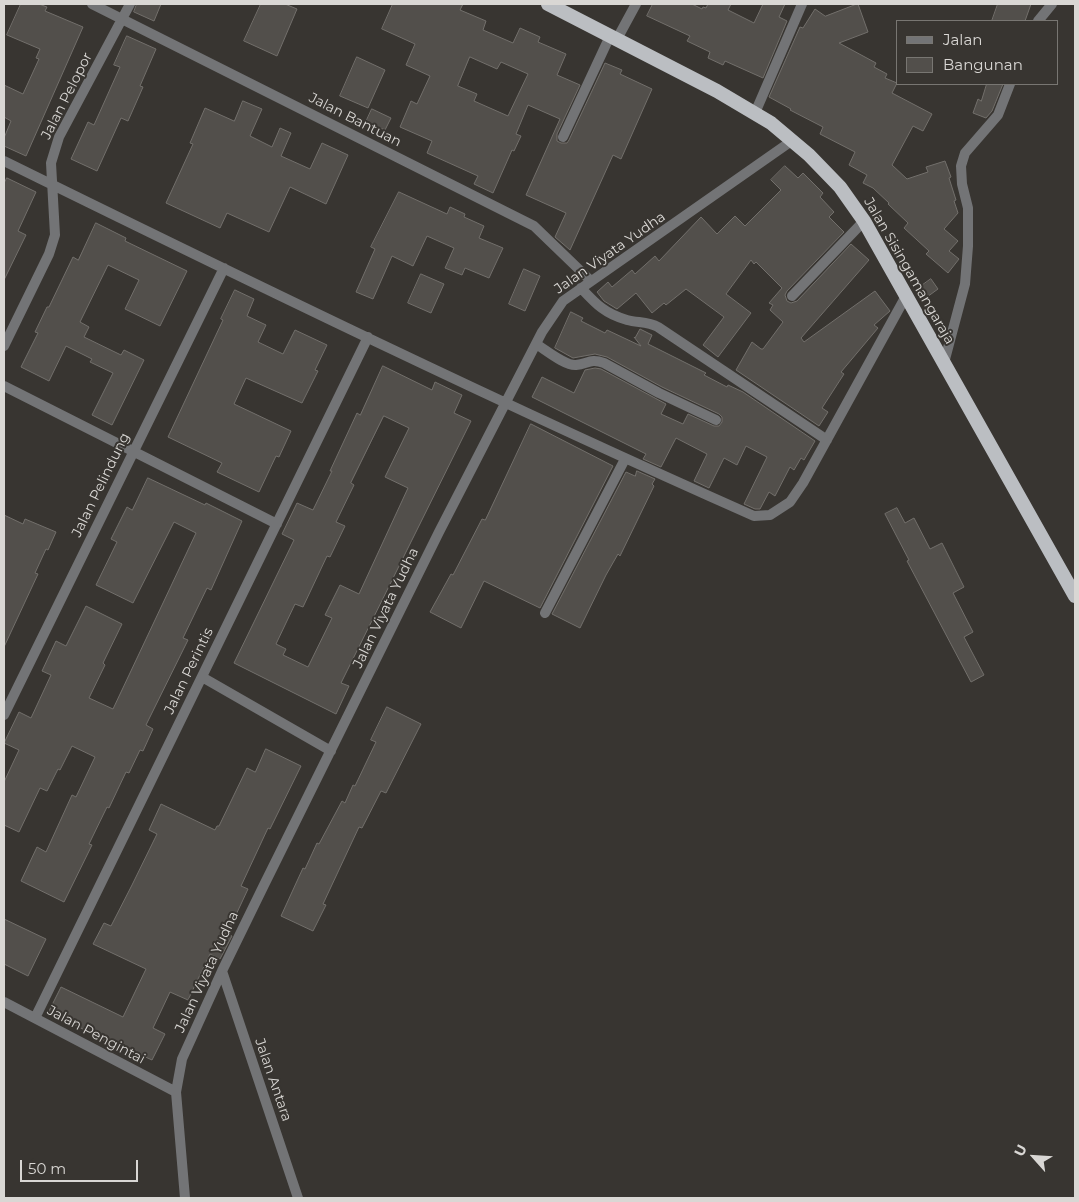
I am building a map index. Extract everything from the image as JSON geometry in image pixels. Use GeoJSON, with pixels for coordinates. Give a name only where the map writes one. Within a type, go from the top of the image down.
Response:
{"type":"FeatureCollection","features":[{"type":"Feature","properties":{"kind":"highway","name":"Jalan Sisingamangaraja"},"geometry":{"type":"LineString","coordinates":[[548,4],[717,91],[771,123],[793,140],[840,187],[864,222],[1075,596]]}},
{"type":"Feature","properties":{"kind":"street","name":"Jalan Bantuan"},"geometry":{"type":"LineString","coordinates":[[92,4],[534,226],[591,281]]}},
{"type":"Feature","properties":{"kind":"street","name":"Jalan Pelopor"},"geometry":{"type":"LineString","coordinates":[[4,346],[49,254],[54,235],[51,163],[59,137],[130,4]]}},
{"type":"Feature","properties":{"kind":"street"},"geometry":{"type":"LineString","coordinates":[[563,137],[614,37],[636,4]]}},
{"type":"Feature","properties":{"kind":"street"},"geometry":{"type":"LineString","coordinates":[[755,113],[802,4]]}},
{"type":"Feature","properties":{"kind":"street"},"geometry":{"type":"LineString","coordinates":[[1039,20],[1052,4]]}},
{"type":"Feature","properties":{"kind":"street"},"geometry":{"type":"LineString","coordinates":[[944,363],[966,274],[968,208],[962,184],[961,166],[965,153],[998,115],[1010,85]]}},
{"type":"Feature","properties":{"kind":"street","name":"Jalan Viyata Yudha"},"geometry":{"type":"LineString","coordinates":[[185,1198],[176,1092],[182,1059],[222,971],[536,344],[563,301],[793,140]]}},
{"type":"Feature","properties":{"kind":"street"},"geometry":{"type":"LineString","coordinates":[[4,161],[506,403],[625,459],[754,516],[770,515],[790,502],[803,483],[906,296]]}},
{"type":"Feature","properties":{"kind":"street"},"geometry":{"type":"LineString","coordinates":[[792,296],[864,222]]}},
{"type":"Feature","properties":{"kind":"street","name":"Jalan Pelindung"},"geometry":{"type":"LineString","coordinates":[[4,715],[224,268]]}},
{"type":"Feature","properties":{"kind":"street"},"geometry":{"type":"LineString","coordinates":[[581,288],[607,313],[658,327],[827,440]]}},
{"type":"Feature","properties":{"kind":"street","name":"Jalan Perintis"},"geometry":{"type":"LineString","coordinates":[[36,1018],[368,337]]}},
{"type":"Feature","properties":{"kind":"street"},"geometry":{"type":"LineString","coordinates":[[536,344],[567,363],[575,365],[595,360],[604,363],[659,393],[716,420]]}},
{"type":"Feature","properties":{"kind":"street"},"geometry":{"type":"LineString","coordinates":[[4,386],[277,524]]}},
{"type":"Feature","properties":{"kind":"street"},"geometry":{"type":"LineString","coordinates":[[545,613],[625,459]]}},
{"type":"Feature","properties":{"kind":"street"},"geometry":{"type":"LineString","coordinates":[[202,677],[331,751]]}},
{"type":"Feature","properties":{"kind":"street","name":"Jalan Antara"},"geometry":{"type":"LineString","coordinates":[[222,971],[298,1198]]}},
{"type":"Feature","properties":{"kind":"street","name":"Jalan Pengintai"},"geometry":{"type":"LineString","coordinates":[[5,1004],[36,1018],[176,1092]]}},
{"type":"Feature","properties":{"kind":"building"},"geometry":{"type":"Polygon","coordinates":[[[21,4],[39,4],[47,7],[45,11],[83,27],[26,156],[4,146],[4,138],[11,121],[4,117],[4,85],[23,94],[39,59],[36,58],[40,49],[7,35],[21,4]]]}},
{"type":"Feature","properties":{"kind":"building"},"geometry":{"type":"Polygon","coordinates":[[[137,4],[161,4],[154,21],[134,12],[137,4]]]}},
{"type":"Feature","properties":{"kind":"building"},"geometry":{"type":"Polygon","coordinates":[[[261,4],[285,4],[297,9],[277,56],[244,41],[261,4]]]}},
{"type":"Feature","properties":{"kind":"building"},"geometry":{"type":"Polygon","coordinates":[[[393,4],[463,4],[460,10],[486,21],[483,30],[513,43],[520,28],[540,37],[538,42],[566,54],[557,75],[580,85],[557,134],[557,141],[561,143],[567,143],[569,140],[605,63],[622,70],[620,74],[652,89],[621,159],[613,155],[570,250],[555,237],[566,213],[526,195],[560,119],[528,105],[516,134],[521,136],[514,151],[512,150],[493,193],[474,184],[478,176],[427,153],[432,141],[400,127],[411,101],[417,104],[430,76],[406,65],[415,44],[382,29],[393,4]],[[470,57],[458,86],[477,94],[474,101],[508,116],[528,74],[501,62],[497,69],[470,57]]]}},
{"type":"Feature","properties":{"kind":"building"},"geometry":{"type":"Polygon","coordinates":[[[653,4],[692,4],[702,9],[703,7],[706,8],[708,4],[731,4],[728,10],[754,23],[763,4],[785,4],[779,17],[787,21],[763,78],[725,61],[723,65],[708,58],[710,52],[687,41],[690,36],[647,16],[653,4]]]}},
{"type":"Feature","properties":{"kind":"building"},"geometry":{"type":"Polygon","coordinates":[[[858,4],[868,32],[839,43],[876,63],[874,67],[887,74],[885,78],[896,83],[892,93],[932,114],[923,131],[913,126],[892,165],[907,179],[928,172],[926,167],[945,161],[951,177],[949,178],[958,213],[944,229],[958,241],[949,251],[959,259],[948,273],[926,254],[929,251],[904,228],[908,223],[873,188],[863,183],[867,175],[849,165],[855,152],[820,134],[823,127],[769,97],[800,27],[803,28],[815,9],[825,16],[858,4]]]}},
{"type":"Feature","properties":{"kind":"building"},"geometry":{"type":"Polygon","coordinates":[[[998,4],[1031,4],[1025,20],[992,20],[998,4]]]}},
{"type":"Feature","properties":{"kind":"building"},"geometry":{"type":"Polygon","coordinates":[[[127,36],[156,49],[140,86],[143,87],[128,121],[121,118],[97,171],[71,159],[88,122],[94,125],[120,67],[114,65],[127,36]]]}},
{"type":"Feature","properties":{"kind":"building"},"geometry":{"type":"Polygon","coordinates":[[[357,57],[385,70],[368,108],[340,96],[357,57]]]}},
{"type":"Feature","properties":{"kind":"building"},"geometry":{"type":"Polygon","coordinates":[[[987,85],[1003,85],[992,111],[986,118],[973,113],[978,99],[981,101],[987,85]]]}},
{"type":"Feature","properties":{"kind":"building"},"geometry":{"type":"Polygon","coordinates":[[[243,101],[262,109],[250,136],[272,147],[280,128],[291,133],[281,156],[310,169],[322,143],[348,155],[326,204],[290,187],[269,232],[227,213],[220,228],[166,203],[193,144],[190,143],[205,108],[234,121],[243,101]]]}},
{"type":"Feature","properties":{"kind":"building"},"geometry":{"type":"Polygon","coordinates":[[[372,109],[391,118],[385,130],[366,122],[372,109]]]}},
{"type":"Feature","properties":{"kind":"building"},"geometry":{"type":"Polygon","coordinates":[[[785,166],[798,178],[803,173],[823,193],[820,197],[834,212],[829,217],[844,232],[787,291],[785,295],[787,301],[791,303],[797,301],[851,244],[869,260],[801,338],[804,342],[875,291],[890,311],[874,325],[878,328],[841,372],[844,374],[822,408],[828,412],[819,426],[736,370],[752,342],[763,349],[783,322],[770,310],[773,305],[769,303],[782,288],[756,262],[754,264],[751,260],[726,294],[751,313],[718,357],[703,345],[724,317],[686,289],[666,305],[664,303],[652,313],[636,293],[617,309],[604,301],[597,292],[608,282],[612,287],[632,270],[635,274],[655,256],[659,261],[701,217],[717,234],[735,216],[745,226],[781,190],[771,180],[785,166]]]}},
{"type":"Feature","properties":{"kind":"building"},"geometry":{"type":"Polygon","coordinates":[[[7,178],[36,192],[18,231],[26,235],[4,280],[4,184],[7,178]]]}},
{"type":"Feature","properties":{"kind":"building"},"geometry":{"type":"Polygon","coordinates":[[[399,192],[447,214],[450,207],[465,214],[464,217],[484,226],[479,238],[503,248],[489,278],[465,268],[462,275],[445,268],[454,248],[427,236],[413,266],[392,256],[373,299],[356,292],[375,249],[371,247],[399,192]]]}},
{"type":"Feature","properties":{"kind":"building"},"geometry":{"type":"Polygon","coordinates":[[[96,223],[126,238],[125,241],[187,271],[160,326],[125,309],[139,280],[108,265],[80,322],[89,327],[84,337],[121,355],[124,350],[144,360],[112,425],[92,415],[113,373],[90,362],[92,359],[66,346],[49,381],[21,367],[38,333],[35,332],[73,257],[78,260],[96,223]]]}},
{"type":"Feature","properties":{"kind":"building"},"geometry":{"type":"Polygon","coordinates":[[[524,269],[540,276],[525,311],[509,304],[524,269]]]}},
{"type":"Feature","properties":{"kind":"building"},"geometry":{"type":"Polygon","coordinates":[[[421,274],[444,284],[431,313],[408,303],[421,274]]]}},
{"type":"Feature","properties":{"kind":"building"},"geometry":{"type":"Polygon","coordinates":[[[931,279],[938,289],[927,297],[920,287],[931,279]]]}},
{"type":"Feature","properties":{"kind":"building"},"geometry":{"type":"Polygon","coordinates":[[[235,290],[254,299],[247,316],[266,325],[258,342],[283,354],[295,330],[327,345],[315,370],[318,371],[302,403],[246,378],[234,404],[291,431],[279,457],[276,456],[259,492],[217,472],[222,463],[168,437],[223,320],[221,319],[235,290]]]}},
{"type":"Feature","properties":{"kind":"building"},"geometry":{"type":"Polygon","coordinates":[[[571,312],[583,318],[581,321],[605,333],[607,330],[641,346],[634,337],[640,329],[652,335],[648,344],[706,373],[704,375],[727,387],[728,385],[743,392],[815,441],[804,460],[801,458],[794,470],[790,467],[775,496],[769,492],[760,509],[755,509],[744,504],[767,457],[746,446],[737,465],[724,458],[709,488],[694,481],[707,454],[676,438],[661,467],[643,459],[646,454],[532,397],[542,377],[574,393],[585,370],[595,368],[601,369],[666,404],[661,414],[683,424],[688,414],[714,426],[719,426],[722,422],[722,417],[719,414],[662,387],[607,357],[595,354],[573,358],[555,348],[571,312]]]}},
{"type":"Feature","properties":{"kind":"building"},"geometry":{"type":"Polygon","coordinates":[[[383,366],[432,390],[435,382],[462,395],[454,413],[471,421],[341,683],[349,686],[336,714],[234,663],[294,540],[282,534],[297,503],[313,510],[357,413],[360,415],[383,366]],[[384,416],[351,483],[354,485],[336,522],[345,526],[330,557],[327,556],[303,607],[295,604],[276,644],[286,649],[283,655],[308,667],[332,618],[325,615],[340,585],[359,594],[408,488],[385,477],[409,428],[384,416]]]}},
{"type":"Feature","properties":{"kind":"building"},"geometry":{"type":"Polygon","coordinates":[[[531,424],[613,466],[540,608],[484,581],[461,628],[430,612],[451,574],[453,575],[482,519],[485,520],[531,424]]]}},
{"type":"Feature","properties":{"kind":"building"},"geometry":{"type":"Polygon","coordinates":[[[637,471],[655,479],[652,484],[654,486],[620,556],[618,554],[606,575],[580,628],[552,614],[626,472],[635,476],[637,471]]]}},
{"type":"Feature","properties":{"kind":"building"},"geometry":{"type":"Polygon","coordinates":[[[148,478],[242,521],[211,590],[207,588],[183,638],[188,640],[146,725],[153,729],[143,751],[140,750],[129,773],[126,772],[109,808],[107,807],[89,844],[92,845],[64,902],[21,881],[37,847],[46,852],[72,795],[76,797],[95,757],[72,746],[47,791],[40,788],[19,832],[4,825],[4,782],[19,750],[4,743],[19,712],[31,718],[51,675],[42,671],[56,641],[66,646],[86,606],[122,624],[89,698],[113,709],[196,533],[174,522],[133,603],[96,585],[117,542],[111,539],[127,507],[132,510],[148,478]]]}},
{"type":"Feature","properties":{"kind":"building"},"geometry":{"type":"Polygon","coordinates":[[[897,508],[905,523],[914,518],[930,549],[942,543],[964,587],[953,593],[973,632],[964,637],[984,675],[971,682],[907,561],[909,560],[885,514],[897,508]]]}},
{"type":"Feature","properties":{"kind":"building"},"geometry":{"type":"Polygon","coordinates":[[[4,515],[23,524],[25,519],[56,532],[35,573],[38,574],[4,647],[4,515]]]}},
{"type":"Feature","properties":{"kind":"building"},"geometry":{"type":"Polygon","coordinates":[[[387,707],[421,724],[386,793],[381,791],[362,828],[359,827],[323,904],[326,905],[313,931],[281,916],[317,843],[319,844],[342,801],[345,803],[353,785],[355,786],[376,742],[371,740],[387,707]]]}},
{"type":"Feature","properties":{"kind":"building"},"geometry":{"type":"Polygon","coordinates":[[[266,749],[301,766],[270,829],[268,828],[241,886],[248,889],[227,934],[232,936],[220,959],[210,954],[188,1000],[170,992],[153,1028],[165,1034],[152,1060],[108,1040],[107,1042],[49,1011],[61,987],[123,1017],[146,969],[93,944],[104,923],[111,926],[157,834],[149,830],[161,804],[215,830],[219,826],[247,768],[255,772],[266,749]]]}},
{"type":"Feature","properties":{"kind":"building"},"geometry":{"type":"Polygon","coordinates":[[[4,919],[46,939],[28,976],[4,964],[4,919]]]}}]}
